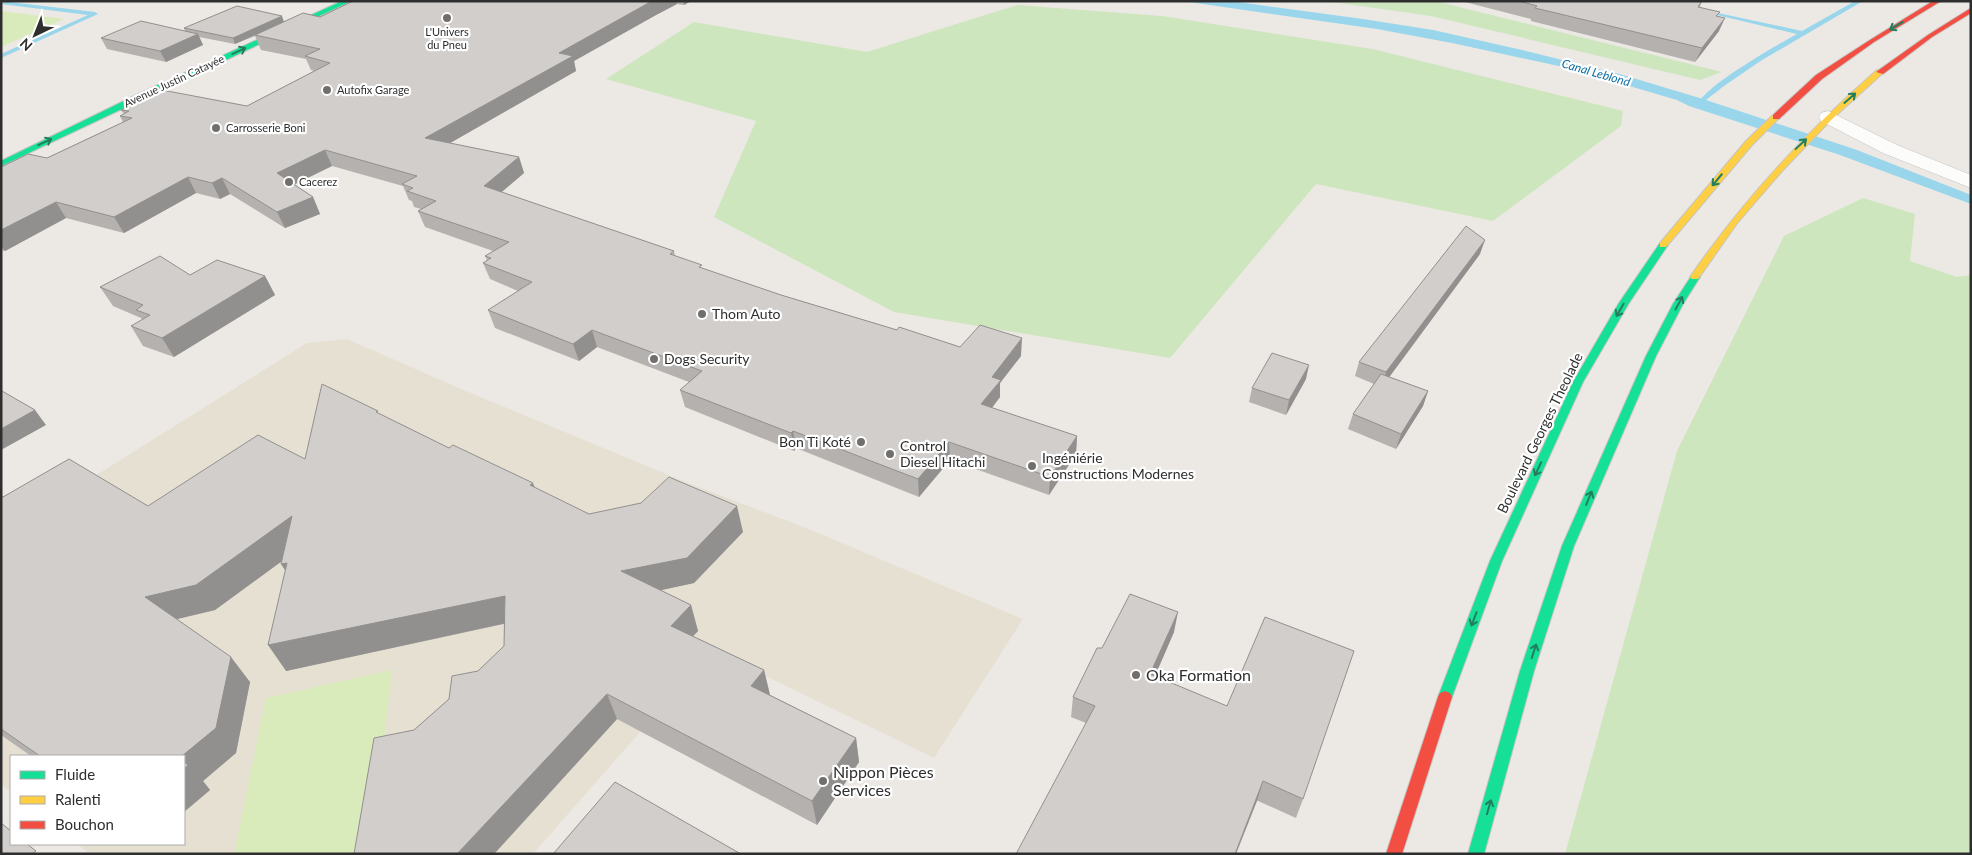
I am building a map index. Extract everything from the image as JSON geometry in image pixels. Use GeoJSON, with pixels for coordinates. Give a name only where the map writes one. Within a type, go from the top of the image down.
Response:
{"type":"FeatureCollection","features":[{"type":"Feature","properties":{"kind":"main road","name":"Avenue Justin Catayée"},"geometry":{"type":"LineString","coordinates":[[1,164],[126,103],[348,1]]}},
{"type":"Feature","properties":{"kind":"main road","name":"Boulevard Georges Theolade"},"geometry":{"type":"LineString","coordinates":[[1394,854],[1448,688],[1496,561],[1578,382],[1624,302],[1657,252],[1748,142],[1819,78],[1872,41],[1938,1]]}},
{"type":"Feature","properties":{"kind":"main road"},"geometry":{"type":"LineString","coordinates":[[1476,854],[1520,697],[1563,561],[1647,363],[1688,287],[1735,219],[1787,156],[1828,117],[1904,52],[1971,10]]}},
{"type":"Feature","properties":{"kind":"street"},"geometry":{"type":"LineString","coordinates":[[1828,117],[1890,149],[1971,182]]}},
{"type":"Feature","properties":{"kind":"shaded area"},"geometry":{"type":"Polygon","coordinates":[[[347,339],[468,392],[688,483],[806,528],[1023,619],[934,758],[712,650],[533,854],[90,854],[78,845],[185,845],[185,755],[10,755],[10,791],[1,784],[1,616],[90,479],[307,343],[347,339]]]}},
{"type":"Feature","properties":{"kind":"green space"},"geometry":{"type":"Polygon","coordinates":[[[1325,1],[1435,1],[1722,72],[1700,80],[1431,16],[1325,1]]]}},
{"type":"Feature","properties":{"kind":"green space"},"geometry":{"type":"Polygon","coordinates":[[[1017,5],[1162,16],[1373,49],[1623,111],[1621,126],[1493,221],[1316,184],[1170,358],[894,312],[714,217],[756,121],[606,79],[694,22],[867,52],[1017,5]]]}},
{"type":"Feature","properties":{"kind":"green space"},"geometry":{"type":"Polygon","coordinates":[[[1,11],[64,19],[1,47],[1,11]]]}},
{"type":"Feature","properties":{"kind":"green space"},"geometry":{"type":"Polygon","coordinates":[[[1863,198],[1915,214],[1910,261],[1957,277],[1971,275],[1971,854],[1565,854],[1677,451],[1784,236],[1863,198]]]}},
{"type":"Feature","properties":{"kind":"green space"},"geometry":{"type":"Polygon","coordinates":[[[392,670],[371,854],[234,854],[266,698],[392,670]]]}},
{"type":"Feature","properties":{"kind":"water","name":"Canal Leblond"},"geometry":{"type":"Polygon","coordinates":[[[1182,1],[1230,1],[1433,30],[1623,75],[1703,99],[1857,150],[1971,195],[1971,204],[1840,155],[1689,106],[1677,100],[1568,68],[1377,29],[1182,1]]]}},
{"type":"Feature","properties":{"kind":"building"},"geometry":{"type":"Polygon","coordinates":[[[353,1],[652,1],[559,53],[573,56],[425,138],[519,157],[484,186],[674,251],[670,254],[702,265],[699,267],[781,295],[897,330],[899,327],[960,347],[980,325],[1022,338],[992,377],[1001,380],[981,404],[1077,436],[1050,477],[949,442],[918,479],[793,431],[791,433],[680,390],[702,371],[592,330],[573,344],[488,310],[532,282],[483,263],[491,258],[485,256],[509,242],[418,211],[436,201],[407,191],[413,188],[402,184],[417,176],[325,150],[277,173],[313,197],[277,212],[222,178],[212,183],[188,177],[114,217],[56,202],[1,230],[1,167],[28,154],[47,158],[132,118],[120,116],[129,111],[121,110],[162,90],[247,106],[330,63],[305,56],[320,49],[255,35],[303,13],[320,17],[353,1]]]}},
{"type":"Feature","properties":{"kind":"building"},"geometry":{"type":"Polygon","coordinates":[[[1519,1],[1702,1],[1698,7],[1720,12],[1716,16],[1725,18],[1702,48],[1535,8],[1537,6],[1519,1]]]}},
{"type":"Feature","properties":{"kind":"building"},"geometry":{"type":"Polygon","coordinates":[[[237,6],[282,16],[233,38],[184,28],[237,6]]]}},
{"type":"Feature","properties":{"kind":"building"},"geometry":{"type":"Polygon","coordinates":[[[141,21],[198,34],[160,51],[101,38],[141,21]]]}},
{"type":"Feature","properties":{"kind":"building"},"geometry":{"type":"Polygon","coordinates":[[[1466,226],[1485,240],[1386,372],[1359,362],[1466,226]]]}},
{"type":"Feature","properties":{"kind":"building"},"geometry":{"type":"Polygon","coordinates":[[[160,256],[190,275],[217,260],[265,276],[162,338],[131,326],[150,315],[136,310],[143,305],[100,287],[160,256]]]}},
{"type":"Feature","properties":{"kind":"building"},"geometry":{"type":"Polygon","coordinates":[[[1272,353],[1309,365],[1289,400],[1252,388],[1272,353]]]}},
{"type":"Feature","properties":{"kind":"building"},"geometry":{"type":"Polygon","coordinates":[[[1381,374],[1428,391],[1401,434],[1353,414],[1381,374]]]}},
{"type":"Feature","properties":{"kind":"building"},"geometry":{"type":"Polygon","coordinates":[[[322,384],[449,448],[453,445],[533,483],[530,485],[589,514],[641,503],[669,477],[737,506],[687,558],[621,571],[691,605],[671,626],[764,670],[751,686],[856,738],[812,801],[607,694],[457,854],[354,854],[374,738],[414,730],[449,699],[452,676],[478,671],[504,646],[505,596],[268,645],[287,563],[281,564],[292,516],[196,585],[145,597],[231,657],[216,728],[183,755],[39,755],[1,729],[1,496],[3,497],[69,459],[148,506],[258,435],[305,459],[322,384]]]}},
{"type":"Feature","properties":{"kind":"building"},"geometry":{"type":"Polygon","coordinates":[[[2,391],[35,410],[1,429],[2,391]]]}},
{"type":"Feature","properties":{"kind":"building"},"geometry":{"type":"Polygon","coordinates":[[[1130,594],[1178,612],[1150,674],[1227,706],[1265,617],[1354,651],[1303,799],[1263,781],[1235,854],[1016,854],[1095,706],[1073,697],[1097,648],[1102,648],[1130,594]]]}},
{"type":"Feature","properties":{"kind":"building"},"geometry":{"type":"Polygon","coordinates":[[[615,782],[741,854],[553,854],[615,782]]]}},
{"type":"Feature","properties":{"kind":"building"},"geometry":{"type":"Polygon","coordinates":[[[1,823],[10,830],[10,845],[28,845],[36,851],[32,854],[1,854],[1,823]]]}},
{"type":"Feature","properties":{"kind":"waterway"},"geometry":{"type":"LineString","coordinates":[[1701,104],[1703,99],[1740,71],[1860,1]]}},
{"type":"Feature","properties":{"kind":"waterway"},"geometry":{"type":"LineString","coordinates":[[1,2],[95,14],[1,56]]}},
{"type":"Feature","properties":{"kind":"waterway"},"geometry":{"type":"LineString","coordinates":[[1706,11],[1802,33]]}},
{"type":"Feature","properties":{"kind":"traffic: fast"},"geometry":{"type":"LineString","coordinates":[[1,164],[135,99],[348,1]]}},
{"type":"Feature","properties":{"kind":"traffic: fast"},"geometry":{"type":"LineString","coordinates":[[1445,697],[1496,561],[1578,382],[1624,303],[1663,245]]}},
{"type":"Feature","properties":{"kind":"traffic: fast"},"geometry":{"type":"LineString","coordinates":[[1476,854],[1527,671],[1568,546],[1651,356],[1678,304],[1695,277]]}},
{"type":"Feature","properties":{"kind":"traffic: slow"},"geometry":{"type":"LineString","coordinates":[[1695,277],[1735,220],[1780,168],[1828,118],[1880,72]]}},
{"type":"Feature","properties":{"kind":"traffic: slow"},"geometry":{"type":"LineString","coordinates":[[1663,245],[1749,143],[1776,117]]}},
{"type":"Feature","properties":{"kind":"traffic: jam"},"geometry":{"type":"LineString","coordinates":[[1776,117],[1819,77],[1872,41],[1938,1]]}},
{"type":"Feature","properties":{"kind":"traffic: jam"},"geometry":{"type":"LineString","coordinates":[[1880,72],[1930,36],[1971,10]]}},
{"type":"Feature","properties":{"kind":"traffic: jam"},"geometry":{"type":"LineString","coordinates":[[1394,854],[1445,697]]}},
{"type":"Feature","properties":{"kind":"place","name":"L'Univers du Pneu"},"geometry":{"type":"Point","coordinates":[447,18]}},
{"type":"Feature","properties":{"kind":"place","name":"Autofix Garage"},"geometry":{"type":"Point","coordinates":[327,90]}},
{"type":"Feature","properties":{"kind":"place","name":"Carrosserie Boni"},"geometry":{"type":"Point","coordinates":[216,128]}},
{"type":"Feature","properties":{"kind":"place","name":"Cacerez"},"geometry":{"type":"Point","coordinates":[289,182]}},
{"type":"Feature","properties":{"kind":"place","name":"Thom Auto"},"geometry":{"type":"Point","coordinates":[702,314]}},
{"type":"Feature","properties":{"kind":"place","name":"Dogs Security"},"geometry":{"type":"Point","coordinates":[654,359]}},
{"type":"Feature","properties":{"kind":"place","name":"Bon Ti Koté"},"geometry":{"type":"Point","coordinates":[861,442]}},
{"type":"Feature","properties":{"kind":"place","name":"Control Diesel Hitachi"},"geometry":{"type":"Point","coordinates":[890,454]}},
{"type":"Feature","properties":{"kind":"place","name":"Ingéniérie Constructions Modernes"},"geometry":{"type":"Point","coordinates":[1032,466]}},
{"type":"Feature","properties":{"kind":"place","name":"Oka Formation"},"geometry":{"type":"Point","coordinates":[1136,675]}},
{"type":"Feature","properties":{"kind":"place","name":"Nippon Pièces Services"},"geometry":{"type":"Point","coordinates":[823,781]}}]}
